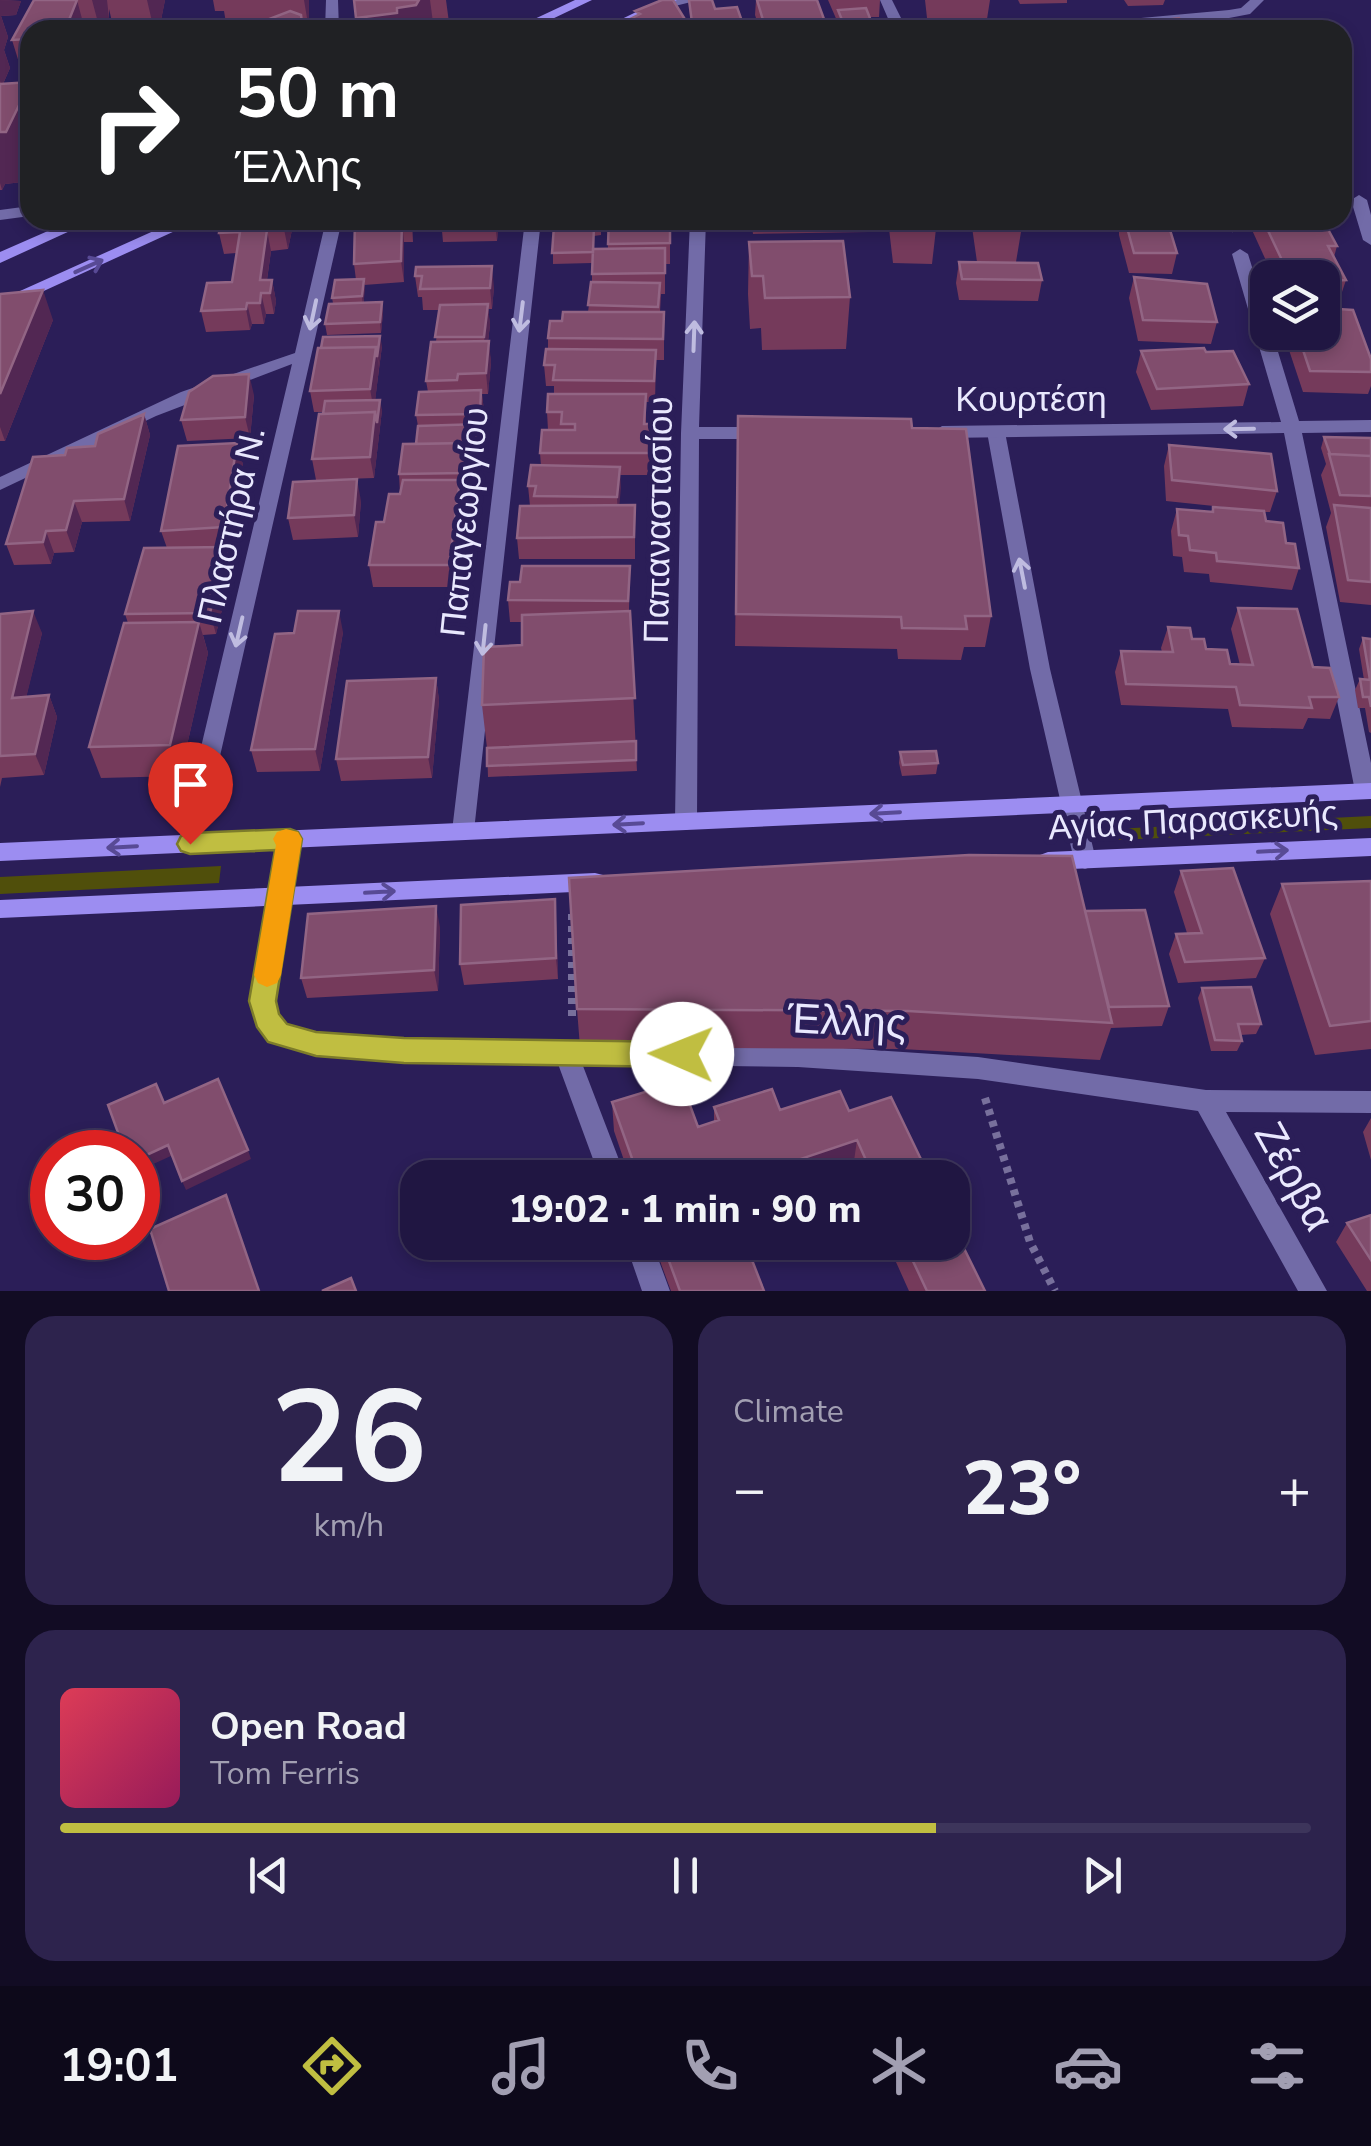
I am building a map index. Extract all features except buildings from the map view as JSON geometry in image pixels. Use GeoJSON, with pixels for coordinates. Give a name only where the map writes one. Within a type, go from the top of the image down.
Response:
{"type":"FeatureCollection","features":[{"type":"Feature","properties":{"kind":"main road"},"geometry":{"type":"LineString","coordinates":[[541,20],[586,0]]}},
{"type":"Feature","properties":{"kind":"main road"},"geometry":{"type":"LineString","coordinates":[[628,20],[665,3]]}},
{"type":"Feature","properties":{"kind":"main road"},"geometry":{"type":"LineString","coordinates":[[0,258],[63,230]]}},
{"type":"Feature","properties":{"kind":"main road"},"geometry":{"type":"LineString","coordinates":[[0,306],[169,230]]}},
{"type":"Feature","properties":{"kind":"main road","name":"Αγίας Παρασκευής"},"geometry":{"type":"LineString","coordinates":[[0,852],[1368,791]]}},
{"type":"Feature","properties":{"kind":"main road","name":"Αγίας Παρασκευής"},"geometry":{"type":"LineString","coordinates":[[1027,862],[1371,847]]}},
{"type":"Feature","properties":{"kind":"main road"},"geometry":{"type":"LineString","coordinates":[[0,909],[612,882]]}},
{"type":"Feature","properties":{"kind":"street"},"geometry":{"type":"LineString","coordinates":[[665,3],[693,0]]}},
{"type":"Feature","properties":{"kind":"street"},"geometry":{"type":"LineString","coordinates":[[1163,20],[1245,11],[1258,0]]}},
{"type":"Feature","properties":{"kind":"street"},"geometry":{"type":"LineString","coordinates":[[1358,200],[1371,240]]}},
{"type":"Feature","properties":{"kind":"street","name":"Πλαστήρα Ν."},"geometry":{"type":"LineString","coordinates":[[190,844],[332,230]]}},
{"type":"Feature","properties":{"kind":"street","name":"Παπαγεωργίου"},"geometry":{"type":"LineString","coordinates":[[462,832],[532,230]]}},
{"type":"Feature","properties":{"kind":"street","name":"Παπαναστασίου"},"geometry":{"type":"LineString","coordinates":[[686,821],[690,433],[698,230]]}},
{"type":"Feature","properties":{"kind":"street"},"geometry":{"type":"LineString","coordinates":[[1240,254],[1292,428],[1368,791]]}},
{"type":"Feature","properties":{"kind":"street"},"geometry":{"type":"LineString","coordinates":[[0,484],[222,378],[305,354]]}},
{"type":"Feature","properties":{"kind":"street","name":"Κουρτέση"},"geometry":{"type":"LineString","coordinates":[[920,432],[1371,426]]}},
{"type":"Feature","properties":{"kind":"street"},"geometry":{"type":"LineString","coordinates":[[996,432],[1040,669],[1085,860]]}},
{"type":"Feature","properties":{"kind":"street"},"geometry":{"type":"LineString","coordinates":[[690,433],[786,433]]}},
{"type":"Feature","properties":{"kind":"street","name":"Έλλης"},"geometry":{"type":"LineString","coordinates":[[290,839],[262,1001],[266,1019],[278,1034],[316,1044],[404,1051],[798,1056],[978,1068],[1206,1100],[1371,1102]]}},
{"type":"Feature","properties":{"kind":"street"},"geometry":{"type":"LineString","coordinates":[[566,1053],[606,1160]]}},
{"type":"Feature","properties":{"kind":"street","name":"Ζέρβα"},"geometry":{"type":"LineString","coordinates":[[1206,1100],[1313,1291]]}},
{"type":"Feature","properties":{"kind":"street"},"geometry":{"type":"LineString","coordinates":[[645,1260],[656,1291]]}},
{"type":"Feature","properties":{"kind":"path"},"geometry":{"type":"LineString","coordinates":[[566,1053],[572,1032],[572,883]]}},
{"type":"Feature","properties":{"kind":"path"},"geometry":{"type":"LineString","coordinates":[[978,1068],[992,1128],[1024,1223],[1054,1291]]}},
{"type":"Feature","properties":{"kind":"shaded area"},"geometry":{"type":"Polygon","coordinates":[[[1371,816],[1371,828],[1096,841],[1094,830],[1371,816]]]}},
{"type":"Feature","properties":{"kind":"shaded area"},"geometry":{"type":"Polygon","coordinates":[[[221,866],[219,883],[0,894],[0,877],[221,866]]]}},
{"type":"Feature","properties":{"kind":"slow traffic"},"geometry":{"type":"LineString","coordinates":[[267,975],[290,839],[286,839]]}},
{"type":"Feature","properties":{"kind":"route"},"geometry":{"type":"LineString","coordinates":[[190,844],[290,839],[262,1001],[266,1019],[278,1034],[316,1044],[404,1051],[682,1054]]}}]}
